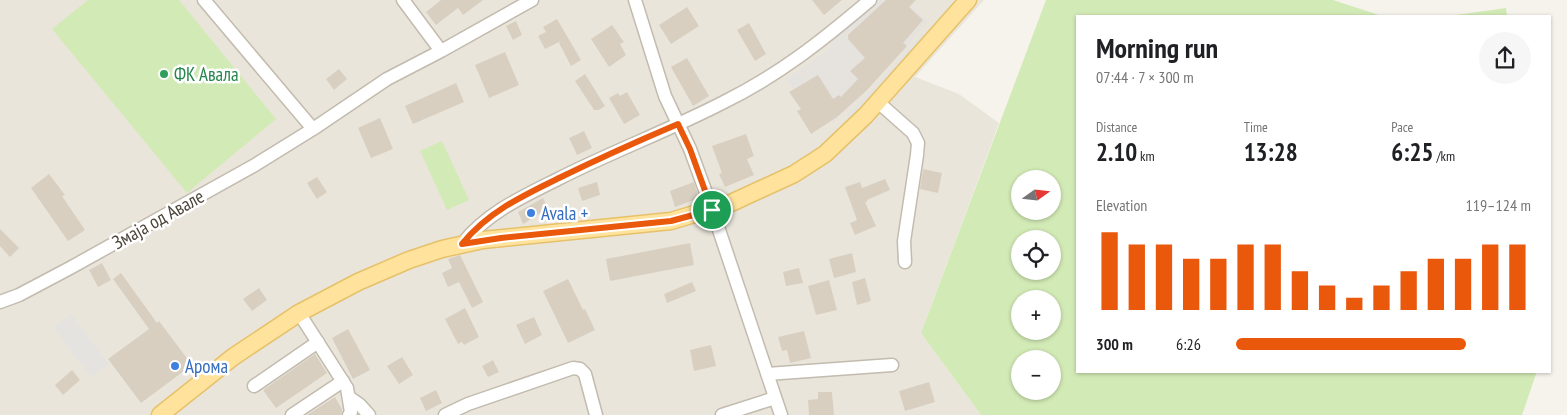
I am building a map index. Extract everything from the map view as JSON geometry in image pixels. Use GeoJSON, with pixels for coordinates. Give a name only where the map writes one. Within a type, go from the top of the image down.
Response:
{"type":"FeatureCollection","features":[{"type":"Feature","properties":{"kind":"main road"},"geometry":{"type":"LineString","coordinates":[[160,415],[232,357],[300,313],[358,282],[396,265],[462,244],[501,238],[671,221],[712,210],[762,190],[801,170],[825,154],[878,102],[968,0]]}},
{"type":"Feature","properties":{"kind":"street"},"geometry":{"type":"LineString","coordinates":[[204,0],[313,129]]}},
{"type":"Feature","properties":{"kind":"street"},"geometry":{"type":"LineString","coordinates":[[403,0],[441,51]]}},
{"type":"Feature","properties":{"kind":"street","name":"Змаја од Авале"},"geometry":{"type":"LineString","coordinates":[[0,302],[19,295],[70,268],[255,165],[387,79],[532,0]]}},
{"type":"Feature","properties":{"kind":"street"},"geometry":{"type":"LineString","coordinates":[[635,0],[665,96],[690,149],[781,415]]}},
{"type":"Feature","properties":{"kind":"street"},"geometry":{"type":"LineString","coordinates":[[462,244],[475,228],[487,218],[525,195],[618,150],[725,102],[778,72],[826,37],[870,0]]}},
{"type":"Feature","properties":{"kind":"street"},"geometry":{"type":"LineString","coordinates":[[878,102],[913,133],[918,143],[918,155],[904,242],[906,262]]}},
{"type":"Feature","properties":{"kind":"street"},"geometry":{"type":"LineString","coordinates":[[300,313],[347,388],[350,398],[351,412],[349,415]]}},
{"type":"Feature","properties":{"kind":"street"},"geometry":{"type":"LineString","coordinates":[[254,386],[318,342]]}},
{"type":"Feature","properties":{"kind":"street"},"geometry":{"type":"LineString","coordinates":[[767,374],[892,365]]}},
{"type":"Feature","properties":{"kind":"street"},"geometry":{"type":"LineString","coordinates":[[445,415],[468,404],[573,368],[580,369],[585,374],[596,415]]}},
{"type":"Feature","properties":{"kind":"street"},"geometry":{"type":"LineString","coordinates":[[292,415],[343,381]]}},
{"type":"Feature","properties":{"kind":"street"},"geometry":{"type":"LineString","coordinates":[[350,398],[369,415]]}},
{"type":"Feature","properties":{"kind":"street"},"geometry":{"type":"LineString","coordinates":[[722,415],[775,398]]}},
{"type":"Feature","properties":{"kind":"shaded area"},"geometry":{"type":"Polygon","coordinates":[[[0,0],[984,0],[915,77],[959,94],[999,123],[921,333],[981,415],[0,415],[0,0]]]}},
{"type":"Feature","properties":{"kind":"shaded area"},"geometry":{"type":"Polygon","coordinates":[[[877,0],[882,0],[833,44],[831,42],[877,0]]]}},
{"type":"Feature","properties":{"kind":"shaded area"},"geometry":{"type":"Polygon","coordinates":[[[882,0],[906,0],[928,22],[865,93],[833,122],[799,70],[824,53],[882,0]]]}},
{"type":"Feature","properties":{"kind":"shaded area"},"geometry":{"type":"Polygon","coordinates":[[[933,31],[844,130],[842,126],[849,119],[846,115],[869,93],[922,34],[933,31]]]}},
{"type":"Feature","properties":{"kind":"shaded area"},"geometry":{"type":"Polygon","coordinates":[[[798,71],[805,82],[793,89],[786,79],[798,71]]]}},
{"type":"Feature","properties":{"kind":"shaded area"},"geometry":{"type":"Polygon","coordinates":[[[71,314],[109,364],[91,377],[53,328],[71,314]]]}},
{"type":"Feature","properties":{"kind":"green space","name":"ФК Авала"},"geometry":{"type":"Polygon","coordinates":[[[88,0],[179,0],[276,119],[187,193],[52,29],[88,0]]]}},
{"type":"Feature","properties":{"kind":"green space"},"geometry":{"type":"Polygon","coordinates":[[[1046,0],[1333,0],[1379,15],[1076,15],[1076,373],[1536,373],[1522,415],[981,415],[921,333],[1046,0]]]}},
{"type":"Feature","properties":{"kind":"green space"},"geometry":{"type":"Polygon","coordinates":[[[1506,8],[1507,15],[1456,15],[1506,8]]]}},
{"type":"Feature","properties":{"kind":"green space"},"geometry":{"type":"Polygon","coordinates":[[[442,141],[469,200],[447,210],[420,151],[442,141]]]}},
{"type":"Feature","properties":{"kind":"building"},"geometry":{"type":"Polygon","coordinates":[[[441,0],[483,0],[463,15],[458,8],[436,25],[426,12],[441,0]]]}},
{"type":"Feature","properties":{"kind":"building"},"geometry":{"type":"Polygon","coordinates":[[[812,0],[842,0],[824,15],[812,0]]]}},
{"type":"Feature","properties":{"kind":"building"},"geometry":{"type":"Polygon","coordinates":[[[886,0],[916,0],[909,7],[923,20],[903,43],[907,46],[867,90],[837,117],[811,134],[797,111],[801,109],[789,92],[818,75],[833,99],[839,95],[841,97],[858,79],[850,71],[865,58],[848,39],[848,35],[886,0]]]}},
{"type":"Feature","properties":{"kind":"building"},"geometry":{"type":"Polygon","coordinates":[[[687,7],[699,26],[671,44],[659,25],[687,7]]]}},
{"type":"Feature","properties":{"kind":"building"},"geometry":{"type":"Polygon","coordinates":[[[557,19],[581,60],[571,66],[559,43],[561,41],[545,49],[538,36],[546,32],[543,27],[557,19]]]}},
{"type":"Feature","properties":{"kind":"building"},"geometry":{"type":"Polygon","coordinates":[[[516,21],[522,35],[513,40],[506,26],[516,21]]]}},
{"type":"Feature","properties":{"kind":"building"},"geometry":{"type":"Polygon","coordinates":[[[749,23],[766,54],[755,61],[737,30],[749,23]]]}},
{"type":"Feature","properties":{"kind":"building"},"geometry":{"type":"Polygon","coordinates":[[[612,25],[624,42],[620,44],[626,55],[609,67],[591,39],[612,25]]]}},
{"type":"Feature","properties":{"kind":"building"},"geometry":{"type":"Polygon","coordinates":[[[505,52],[519,85],[489,98],[475,65],[505,52]]]}},
{"type":"Feature","properties":{"kind":"building"},"geometry":{"type":"Polygon","coordinates":[[[687,58],[709,96],[693,106],[671,67],[687,58]]]}},
{"type":"Feature","properties":{"kind":"building"},"geometry":{"type":"Polygon","coordinates":[[[339,69],[347,79],[334,90],[326,79],[339,69]]]}},
{"type":"Feature","properties":{"kind":"building"},"geometry":{"type":"Polygon","coordinates":[[[585,74],[605,106],[599,110],[594,110],[575,81],[585,74]]]}},
{"type":"Feature","properties":{"kind":"building"},"geometry":{"type":"Polygon","coordinates":[[[456,83],[464,102],[413,124],[405,106],[456,83]]]}},
{"type":"Feature","properties":{"kind":"building"},"geometry":{"type":"Polygon","coordinates":[[[627,92],[640,115],[624,124],[609,98],[618,93],[620,96],[627,92]]]}},
{"type":"Feature","properties":{"kind":"building"},"geometry":{"type":"Polygon","coordinates":[[[380,118],[393,149],[371,158],[358,128],[380,118]]]}},
{"type":"Feature","properties":{"kind":"building"},"geometry":{"type":"Polygon","coordinates":[[[584,131],[592,148],[577,155],[569,138],[584,131]]]}},
{"type":"Feature","properties":{"kind":"building"},"geometry":{"type":"Polygon","coordinates":[[[746,134],[754,156],[747,159],[754,175],[725,187],[719,174],[722,173],[712,146],[746,134]]]}},
{"type":"Feature","properties":{"kind":"building"},"geometry":{"type":"Polygon","coordinates":[[[923,169],[942,173],[938,193],[920,189],[923,169]]]}},
{"type":"Feature","properties":{"kind":"building"},"geometry":{"type":"Polygon","coordinates":[[[49,174],[65,195],[62,196],[85,230],[68,241],[31,188],[49,174]]]}},
{"type":"Feature","properties":{"kind":"building"},"geometry":{"type":"Polygon","coordinates":[[[317,177],[327,192],[317,199],[307,183],[317,177]]]}},
{"type":"Feature","properties":{"kind":"building"},"geometry":{"type":"Polygon","coordinates":[[[885,179],[890,190],[865,202],[876,226],[855,235],[850,223],[857,220],[845,187],[860,182],[862,188],[885,179]]]}},
{"type":"Feature","properties":{"kind":"building"},"geometry":{"type":"Polygon","coordinates":[[[597,182],[600,195],[582,201],[578,188],[597,182]]]}},
{"type":"Feature","properties":{"kind":"building"},"geometry":{"type":"Polygon","coordinates":[[[694,182],[699,198],[675,207],[670,191],[694,182]]]}},
{"type":"Feature","properties":{"kind":"building"},"geometry":{"type":"Polygon","coordinates":[[[543,198],[548,208],[523,224],[518,212],[543,198]]]}},
{"type":"Feature","properties":{"kind":"building"},"geometry":{"type":"Polygon","coordinates":[[[0,229],[19,248],[10,257],[0,246],[0,229]]]}},
{"type":"Feature","properties":{"kind":"building"},"geometry":{"type":"Polygon","coordinates":[[[690,243],[694,265],[610,281],[606,259],[690,243]]]}},
{"type":"Feature","properties":{"kind":"building"},"geometry":{"type":"Polygon","coordinates":[[[852,253],[856,272],[834,278],[829,259],[852,253]]]}},
{"type":"Feature","properties":{"kind":"building"},"geometry":{"type":"Polygon","coordinates":[[[460,255],[483,302],[472,308],[459,282],[448,287],[442,273],[452,268],[448,259],[460,255]]]}},
{"type":"Feature","properties":{"kind":"building"},"geometry":{"type":"Polygon","coordinates":[[[102,263],[111,280],[98,287],[89,270],[102,263]]]}},
{"type":"Feature","properties":{"kind":"building"},"geometry":{"type":"Polygon","coordinates":[[[799,268],[803,283],[786,286],[783,272],[799,268]]]}},
{"type":"Feature","properties":{"kind":"building"},"geometry":{"type":"Polygon","coordinates":[[[121,273],[157,323],[159,321],[192,365],[141,403],[108,359],[149,329],[113,279],[121,273]]]}},
{"type":"Feature","properties":{"kind":"building"},"geometry":{"type":"Polygon","coordinates":[[[865,278],[871,301],[857,305],[852,282],[865,278]]]}},
{"type":"Feature","properties":{"kind":"building"},"geometry":{"type":"Polygon","coordinates":[[[568,279],[595,330],[568,343],[543,291],[568,279]]]}},
{"type":"Feature","properties":{"kind":"building"},"geometry":{"type":"Polygon","coordinates":[[[829,280],[837,310],[816,315],[808,286],[829,280]]]}},
{"type":"Feature","properties":{"kind":"building"},"geometry":{"type":"Polygon","coordinates":[[[692,282],[696,291],[667,303],[664,294],[692,282]]]}},
{"type":"Feature","properties":{"kind":"building"},"geometry":{"type":"Polygon","coordinates":[[[259,288],[267,300],[252,311],[243,299],[259,288]]]}},
{"type":"Feature","properties":{"kind":"building"},"geometry":{"type":"Polygon","coordinates":[[[465,308],[479,337],[464,345],[462,342],[458,344],[445,319],[465,308]]]}},
{"type":"Feature","properties":{"kind":"building"},"geometry":{"type":"Polygon","coordinates":[[[534,317],[542,335],[525,344],[516,325],[534,317]]]}},
{"type":"Feature","properties":{"kind":"building"},"geometry":{"type":"Polygon","coordinates":[[[348,329],[370,370],[353,379],[332,338],[348,329]]]}},
{"type":"Feature","properties":{"kind":"building"},"geometry":{"type":"Polygon","coordinates":[[[804,331],[811,358],[790,363],[787,350],[782,351],[778,337],[804,331]]]}},
{"type":"Feature","properties":{"kind":"building"},"geometry":{"type":"Polygon","coordinates":[[[711,345],[716,366],[694,371],[690,350],[711,345]]]}},
{"type":"Feature","properties":{"kind":"building"},"geometry":{"type":"Polygon","coordinates":[[[315,354],[327,373],[276,408],[263,390],[315,354]]]}},
{"type":"Feature","properties":{"kind":"building"},"geometry":{"type":"Polygon","coordinates":[[[402,357],[413,375],[399,384],[387,366],[402,357]]]}},
{"type":"Feature","properties":{"kind":"building"},"geometry":{"type":"Polygon","coordinates":[[[493,360],[499,372],[488,377],[482,366],[493,360]]]}},
{"type":"Feature","properties":{"kind":"building"},"geometry":{"type":"Polygon","coordinates":[[[72,370],[80,380],[63,395],[55,385],[72,370]]]}},
{"type":"Feature","properties":{"kind":"building"},"geometry":{"type":"Polygon","coordinates":[[[929,382],[935,402],[905,411],[899,391],[929,382]]]}},
{"type":"Feature","properties":{"kind":"building"},"geometry":{"type":"Polygon","coordinates":[[[436,390],[442,403],[426,411],[420,398],[436,390]]]}},
{"type":"Feature","properties":{"kind":"building"},"geometry":{"type":"Polygon","coordinates":[[[818,392],[832,392],[834,415],[809,415],[808,400],[818,399],[818,392]]]}},
{"type":"Feature","properties":{"kind":"building"},"geometry":{"type":"Polygon","coordinates":[[[335,397],[342,409],[341,415],[307,415],[335,397]]]}},
{"type":"Feature","properties":{"kind":"place","name":"ФК Авала"},"geometry":{"type":"Point","coordinates":[164,74]}},
{"type":"Feature","properties":{"kind":"place","name":"Avala +"},"geometry":{"type":"Point","coordinates":[531,213]}},
{"type":"Feature","properties":{"kind":"place","name":"Арома"},"geometry":{"type":"Point","coordinates":[175,366]}},
{"type":"Feature","properties":{"kind":"route"},"geometry":{"type":"LineString","coordinates":[[678,124],[690,149],[712,210],[671,221],[501,238],[462,244],[475,228],[487,218],[525,195],[577,169],[678,124]]}}]}
